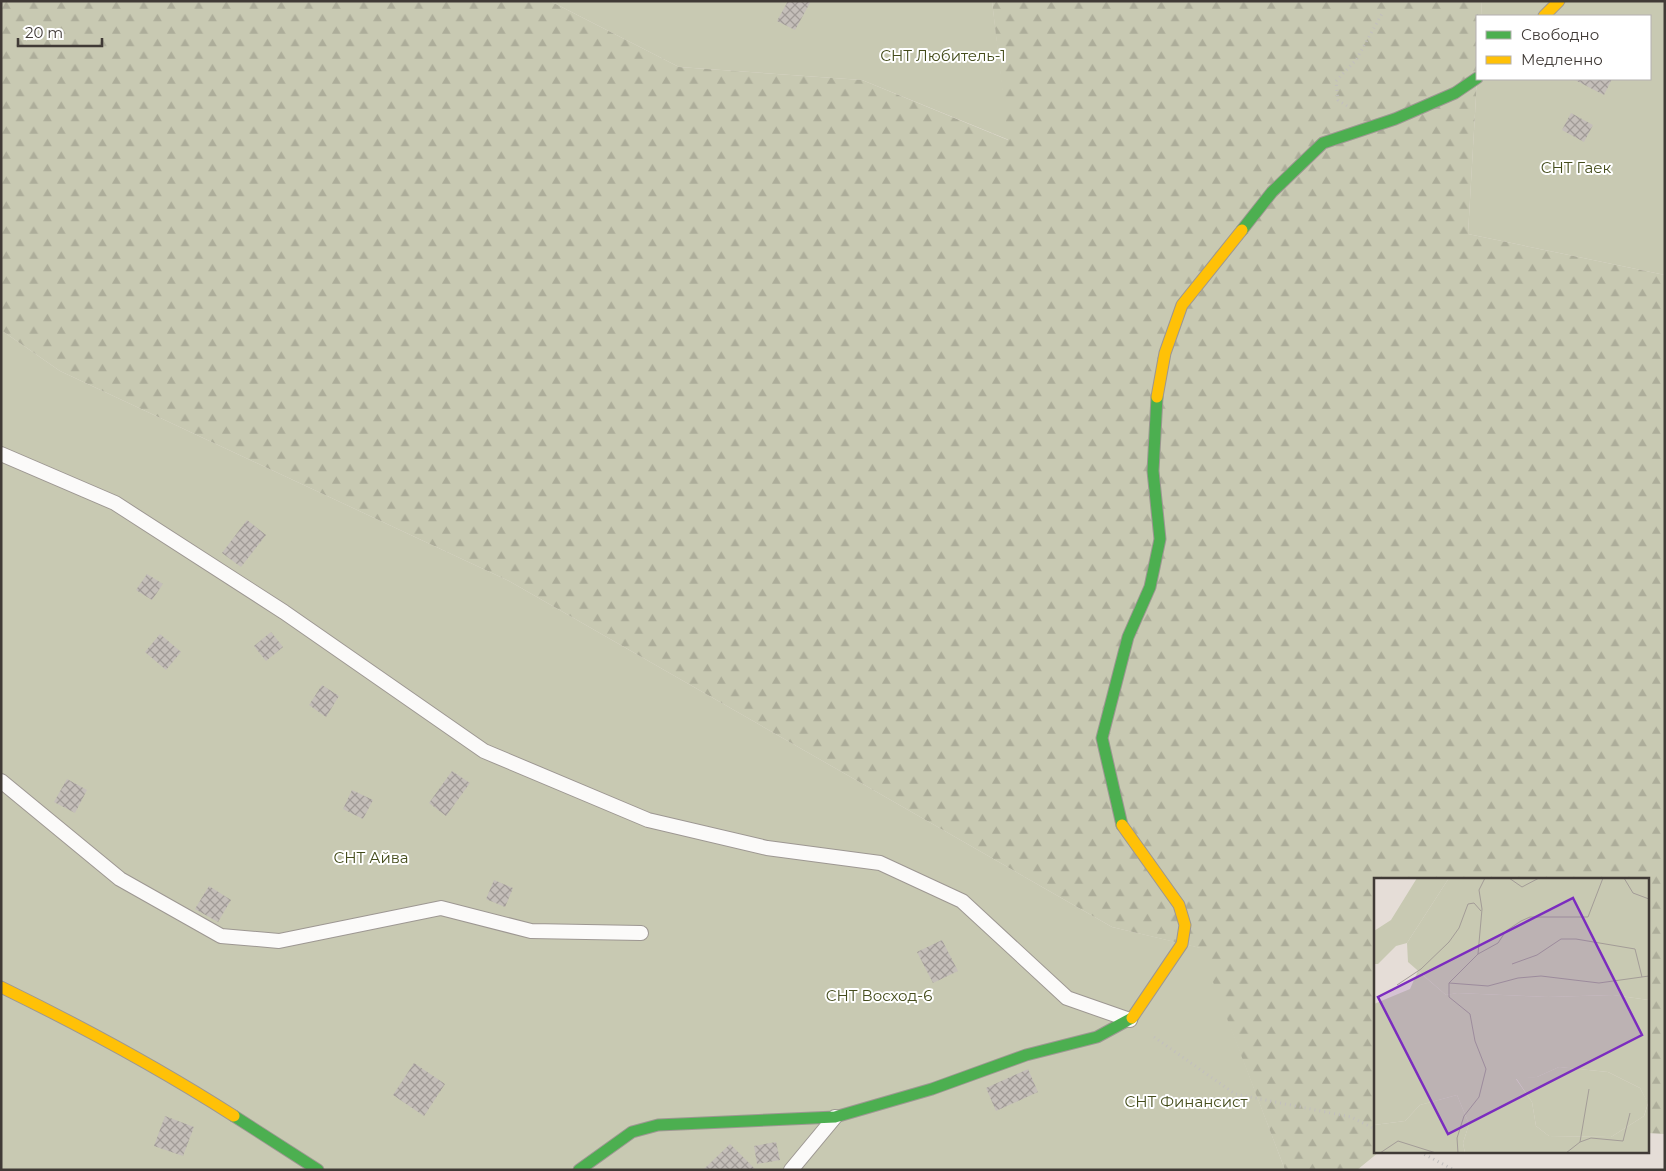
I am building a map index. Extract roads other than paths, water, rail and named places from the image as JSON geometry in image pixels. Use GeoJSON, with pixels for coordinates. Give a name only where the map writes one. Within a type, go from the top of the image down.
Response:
{"type":"FeatureCollection","features":[{"type":"Feature","properties":{"kind":"street"},"geometry":{"type":"LineString","coordinates":[[1545,15],[1559,1]]}},
{"type":"Feature","properties":{"kind":"street"},"geometry":{"type":"LineString","coordinates":[[579,1170],[632,1132],[658,1125],[835,1117],[932,1089],[1026,1055],[1097,1036],[1131,1020],[1182,944],[1185,925],[1180,905],[1122,826],[1102,738],[1128,637],[1150,587],[1160,540],[1153,471],[1158,385],[1170,337],[1182,305],[1272,192],[1323,143],[1395,119],[1455,93],[1476,79]]}},
{"type":"Feature","properties":{"kind":"street"},"geometry":{"type":"LineString","coordinates":[[1,987],[54,1013],[186,1086],[318,1170]]}},
{"type":"Feature","properties":{"kind":"lane"},"geometry":{"type":"LineString","coordinates":[[1,454],[115,503],[284,612],[484,751],[648,820],[767,848],[880,863],[962,901],[1067,998],[1131,1020]]}},
{"type":"Feature","properties":{"kind":"lane"},"geometry":{"type":"LineString","coordinates":[[1,781],[120,879],[221,936],[279,941],[442,908],[531,931],[641,933]]}},
{"type":"Feature","properties":{"kind":"lane"},"geometry":{"type":"LineString","coordinates":[[791,1170],[835,1117]]}},
{"type":"Feature","properties":{"kind":"park label","name":"СНТ Любитель-1"},"geometry":{"type":"Point","coordinates":[943,55]}},
{"type":"Feature","properties":{"kind":"park label","name":"СНТ Гаек"},"geometry":{"type":"Point","coordinates":[1576,167]}},
{"type":"Feature","properties":{"kind":"park label","name":"СНТ Айва"},"geometry":{"type":"Point","coordinates":[371,857]}},
{"type":"Feature","properties":{"kind":"park label","name":"СНТ Восход-6"},"geometry":{"type":"Point","coordinates":[879,995]}},
{"type":"Feature","properties":{"kind":"park label","name":"СНТ Финансист"},"geometry":{"type":"Point","coordinates":[1186,1101]}}]}
